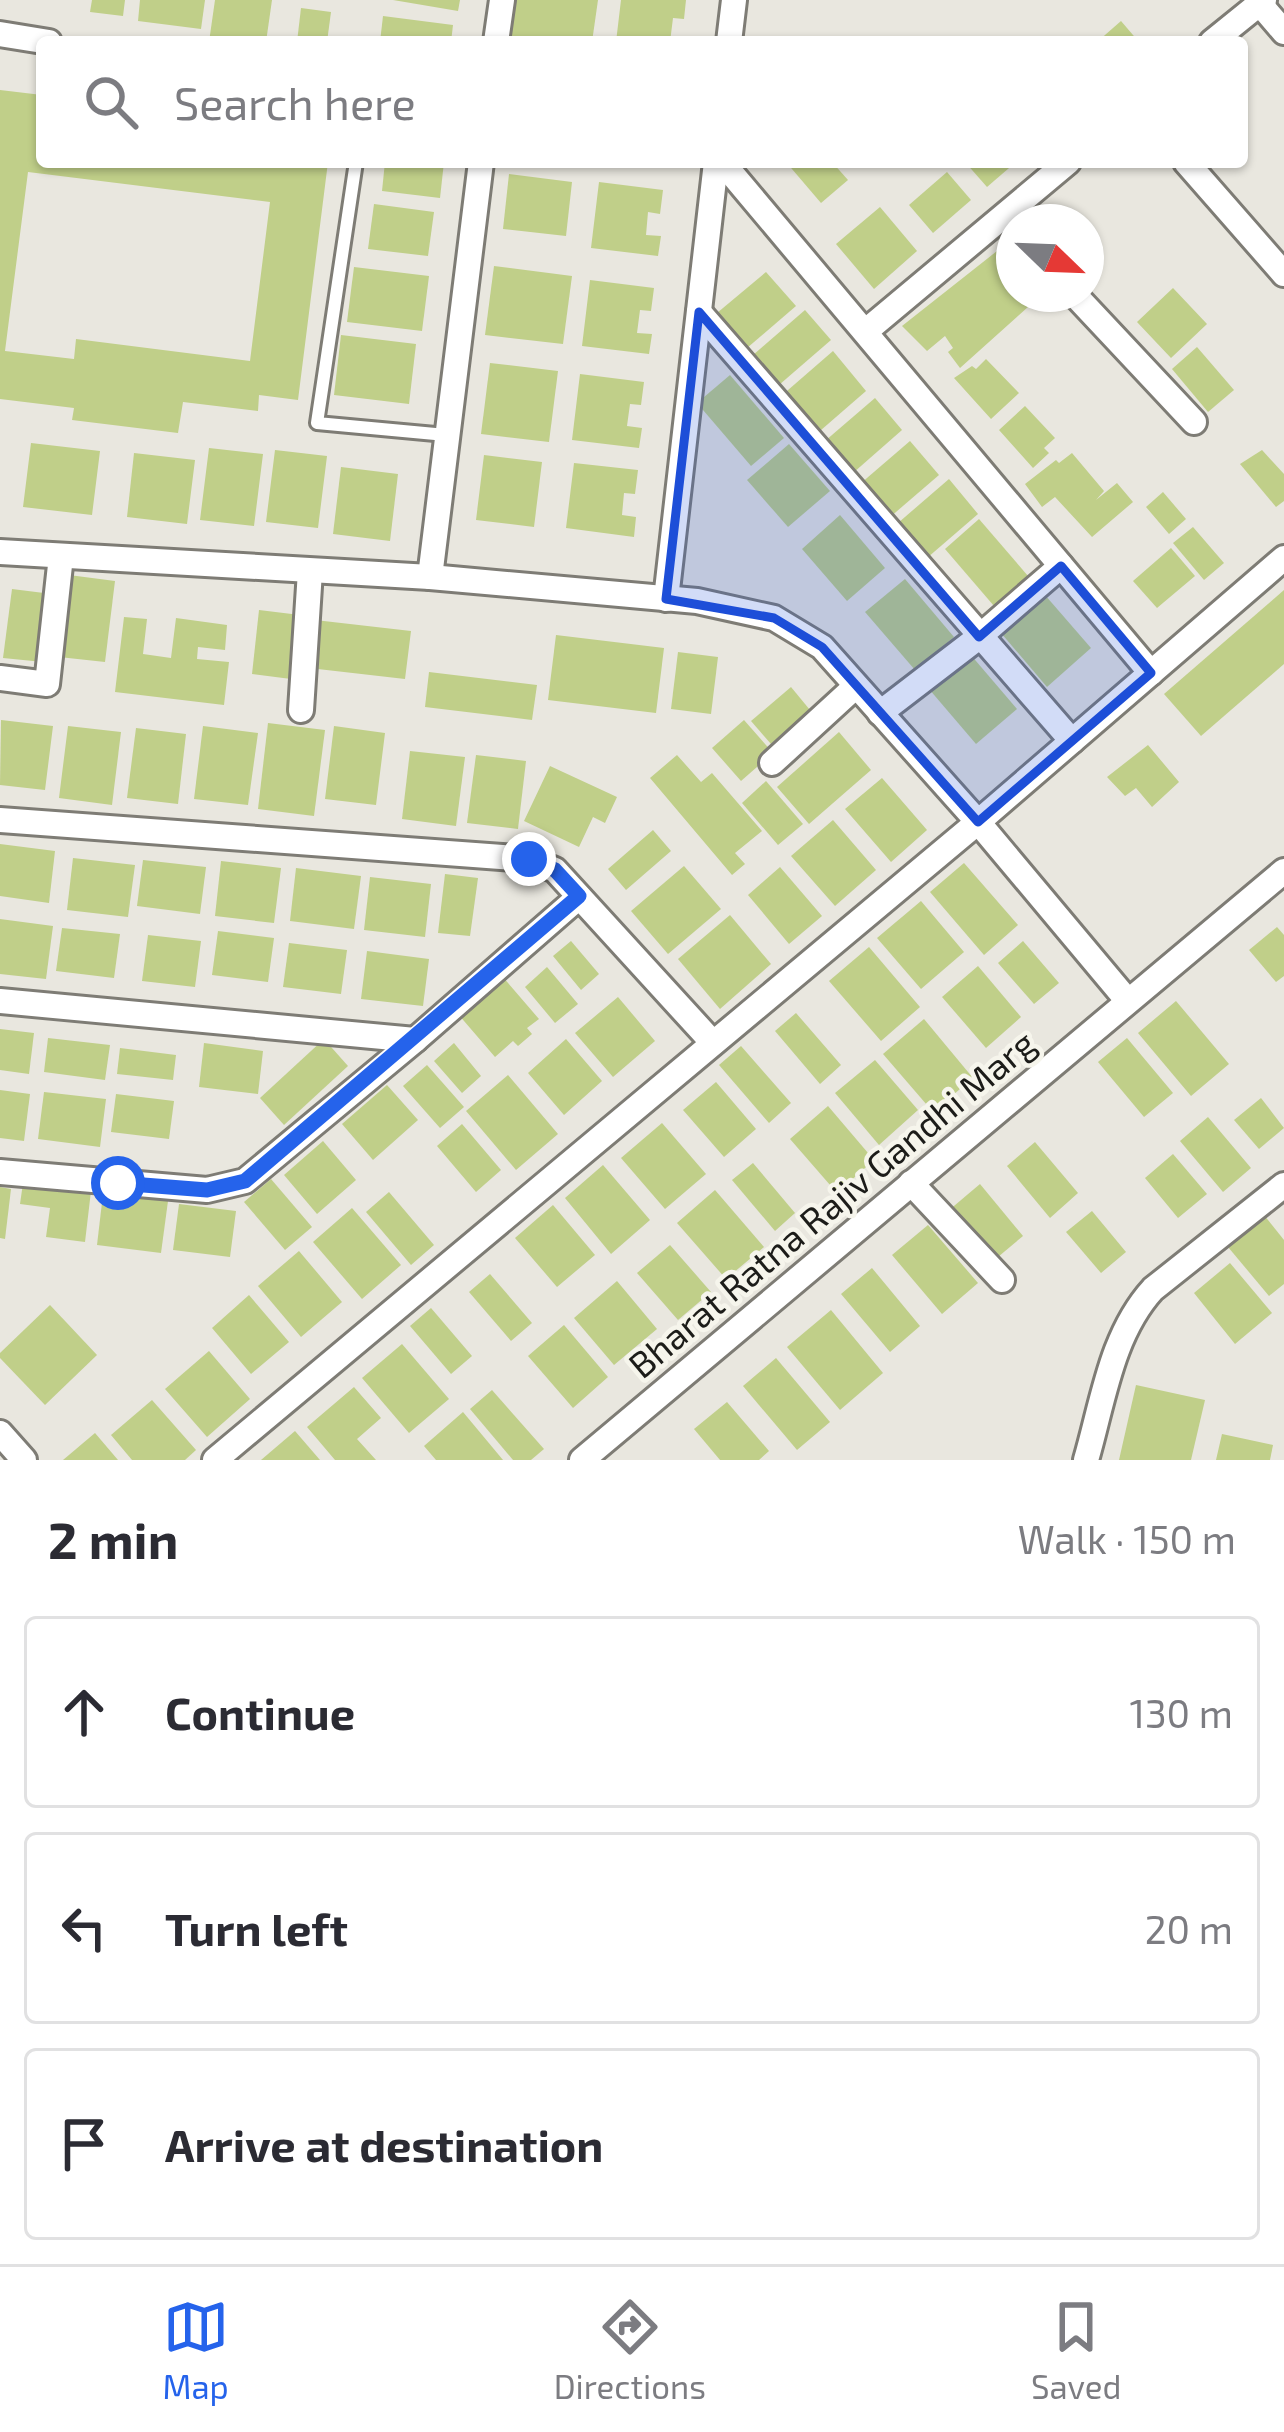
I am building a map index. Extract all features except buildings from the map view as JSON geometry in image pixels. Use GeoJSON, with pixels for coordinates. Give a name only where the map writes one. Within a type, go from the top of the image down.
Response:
{"type":"FeatureCollection","features":[{"type":"Feature","properties":{"kind":"street"},"geometry":{"type":"LineString","coordinates":[[497,36],[502,0]]}},
{"type":"Feature","properties":{"kind":"street"},"geometry":{"type":"LineString","coordinates":[[730,36],[734,0]]}},
{"type":"Feature","properties":{"kind":"street"},"geometry":{"type":"LineString","coordinates":[[1220,36],[1262,2],[1284,32]]}},
{"type":"Feature","properties":{"kind":"street"},"geometry":{"type":"LineString","coordinates":[[0,34],[36,40]]}},
{"type":"Feature","properties":{"kind":"street"},"geometry":{"type":"LineString","coordinates":[[430,577],[481,168]]}},
{"type":"Feature","properties":{"kind":"street"},"geometry":{"type":"LineString","coordinates":[[666,598],[718,168]]}},
{"type":"Feature","properties":{"kind":"street"},"geometry":{"type":"LineString","coordinates":[[724,168],[1151,673]]}},
{"type":"Feature","properties":{"kind":"street"},"geometry":{"type":"LineString","coordinates":[[1028,204],[1062,168]]}},
{"type":"Feature","properties":{"kind":"street"},"geometry":{"type":"LineString","coordinates":[[1191,168],[1284,274]]}},
{"type":"Feature","properties":{"kind":"street"},"geometry":{"type":"LineString","coordinates":[[866,331],[996,234]]}},
{"type":"Feature","properties":{"kind":"street"},"geometry":{"type":"LineString","coordinates":[[699,312],[1072,741]]}},
{"type":"Feature","properties":{"kind":"street"},"geometry":{"type":"LineString","coordinates":[[1091,312],[1194,422]]}},
{"type":"Feature","properties":{"kind":"street"},"geometry":{"type":"LineString","coordinates":[[0,552],[430,577],[697,601],[774,618],[822,647],[978,822],[1127,1000]]}},
{"type":"Feature","properties":{"kind":"street"},"geometry":{"type":"LineString","coordinates":[[0,678],[47,684],[61,556]]}},
{"type":"Feature","properties":{"kind":"street"},"geometry":{"type":"LineString","coordinates":[[215,1460],[978,822],[1284,558]]}},
{"type":"Feature","properties":{"kind":"street"},"geometry":{"type":"LineString","coordinates":[[880,713],[1061,566]]}},
{"type":"Feature","properties":{"kind":"street"},"geometry":{"type":"LineString","coordinates":[[301,710],[310,571]]}},
{"type":"Feature","properties":{"kind":"street"},"geometry":{"type":"LineString","coordinates":[[772,763],[856,686]]}},
{"type":"Feature","properties":{"kind":"street"},"geometry":{"type":"LineString","coordinates":[[0,820],[529,859],[555,870],[713,1043]]}},
{"type":"Feature","properties":{"kind":"street","name":"Bharat Ratna Rajiv Gandhi Marg"},"geometry":{"type":"LineString","coordinates":[[582,1460],[1284,871]]}},
{"type":"Feature","properties":{"kind":"street"},"geometry":{"type":"LineString","coordinates":[[0,1172],[223,1189],[245,1181],[579,896]]}},
{"type":"Feature","properties":{"kind":"street"},"geometry":{"type":"LineString","coordinates":[[0,1001],[415,1040]]}},
{"type":"Feature","properties":{"kind":"street"},"geometry":{"type":"LineString","coordinates":[[911,1183],[1002,1280]]}},
{"type":"Feature","properties":{"kind":"street"},"geometry":{"type":"LineString","coordinates":[[1086,1460],[1122,1332],[1136,1308],[1153,1289],[1284,1185]]}},
{"type":"Feature","properties":{"kind":"street"},"geometry":{"type":"LineString","coordinates":[[0,1433],[24,1460]]}},
{"type":"Feature","properties":{"kind":"lane"},"geometry":{"type":"LineString","coordinates":[[355,168],[317,423],[448,435]]}},
{"type":"Feature","properties":{"kind":"highlighted area"},"geometry":{"type":"Polygon","coordinates":[[[699,312],[979,637],[1061,566],[1151,673],[978,822],[822,647],[774,618],[666,599],[699,312]]]}},
{"type":"Feature","properties":{"kind":"route"},"geometry":{"type":"LineString","coordinates":[[118,1183],[207,1190],[245,1181],[579,896],[555,870],[529,859]]}}]}
